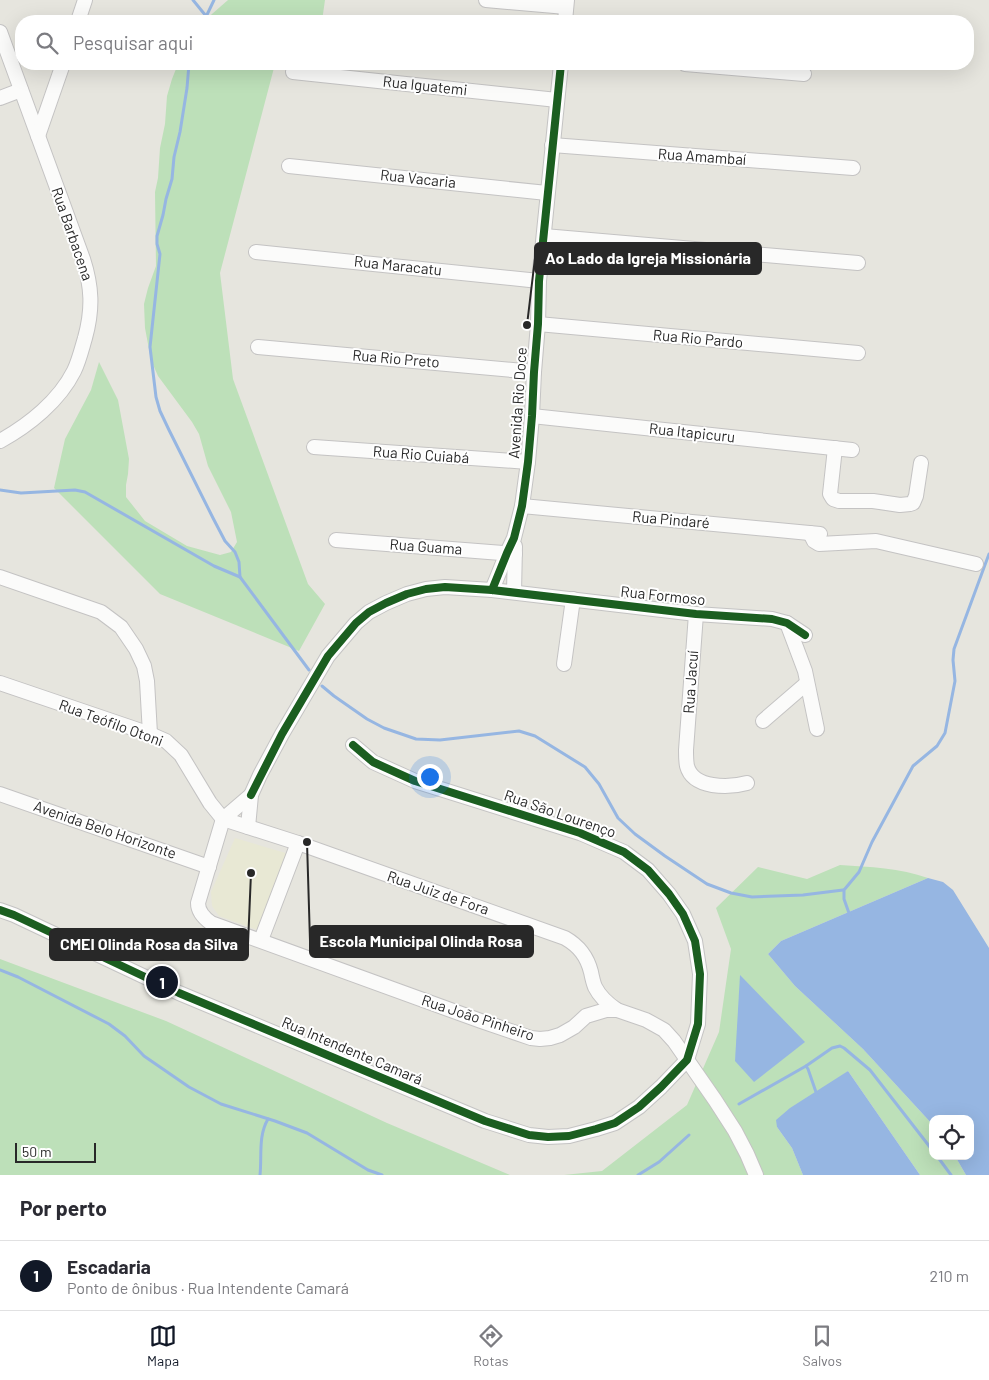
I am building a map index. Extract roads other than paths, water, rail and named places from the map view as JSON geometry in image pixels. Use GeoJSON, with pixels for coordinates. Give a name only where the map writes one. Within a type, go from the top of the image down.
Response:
{"type":"FeatureCollection","features":[{"type":"Feature","properties":{"kind":"street"},"geometry":{"type":"LineString","coordinates":[[80,15],[85,0]]}},
{"type":"Feature","properties":{"kind":"street"},"geometry":{"type":"LineString","coordinates":[[486,0],[567,3]]}},
{"type":"Feature","properties":{"kind":"street","name":"Rua Barbacena"},"geometry":{"type":"LineString","coordinates":[[0,32],[85,266],[91,291],[89,323],[74,370],[48,405],[32,420],[0,441]]}},
{"type":"Feature","properties":{"kind":"street"},"geometry":{"type":"LineString","coordinates":[[38,136],[61,70]]}},
{"type":"Feature","properties":{"kind":"street","name":"Avenida Rio Doce"},"geometry":{"type":"LineString","coordinates":[[514,592],[511,554],[522,506],[528,462],[538,324],[539,280],[560,70]]}},
{"type":"Feature","properties":{"kind":"street"},"geometry":{"type":"LineString","coordinates":[[756,70],[804,74]]}},
{"type":"Feature","properties":{"kind":"street","name":"Rua Iguatemi"},"geometry":{"type":"LineString","coordinates":[[293,72],[557,100]]}},
{"type":"Feature","properties":{"kind":"street"},"geometry":{"type":"LineString","coordinates":[[0,98],[21,90]]}},
{"type":"Feature","properties":{"kind":"street","name":"Rua Amambaí"},"geometry":{"type":"LineString","coordinates":[[552,145],[853,168]]}},
{"type":"Feature","properties":{"kind":"street","name":"Rua Vacaria"},"geometry":{"type":"LineString","coordinates":[[289,166],[547,192]]}},
{"type":"Feature","properties":{"kind":"street"},"geometry":{"type":"LineString","coordinates":[[544,236],[858,263]]}},
{"type":"Feature","properties":{"kind":"street","name":"Rua Maracatu"},"geometry":{"type":"LineString","coordinates":[[256,252],[539,280]]}},
{"type":"Feature","properties":{"kind":"street","name":"Rua Rio Pardo"},"geometry":{"type":"LineString","coordinates":[[538,324],[858,353]]}},
{"type":"Feature","properties":{"kind":"street","name":"Rua Rio Preto"},"geometry":{"type":"LineString","coordinates":[[258,347],[534,372]]}},
{"type":"Feature","properties":{"kind":"street","name":"Rua Itapicuru"},"geometry":{"type":"LineString","coordinates":[[532,416],[852,450]]}},
{"type":"Feature","properties":{"kind":"street","name":"Rua Rio Cuiabá"},"geometry":{"type":"LineString","coordinates":[[314,447],[528,462]]}},
{"type":"Feature","properties":{"kind":"street"},"geometry":{"type":"LineString","coordinates":[[835,448],[830,494],[833,499],[839,501],[873,501],[900,505],[913,503],[916,496],[920,463]]}},
{"type":"Feature","properties":{"kind":"street","name":"Rua Pindaré"},"geometry":{"type":"LineString","coordinates":[[522,506],[815,533],[814,540],[819,544],[876,541],[976,564]]}},
{"type":"Feature","properties":{"kind":"street","name":"Rua Guama"},"geometry":{"type":"LineString","coordinates":[[336,540],[511,554]]}},
{"type":"Feature","properties":{"kind":"street","name":"Avenida Rio Doce"},"geometry":{"type":"LineString","coordinates":[[492,590],[511,554]]}},
{"type":"Feature","properties":{"kind":"street"},"geometry":{"type":"LineString","coordinates":[[0,577],[102,612],[121,627],[136,649],[144,666],[147,680],[150,734]]}},
{"type":"Feature","properties":{"kind":"street","name":"Rua Formoso"},"geometry":{"type":"LineString","coordinates":[[251,794],[282,734],[328,656],[356,622],[386,602],[407,594],[445,587],[514,592],[696,614],[772,619],[787,623],[805,635]]}},
{"type":"Feature","properties":{"kind":"street"},"geometry":{"type":"LineString","coordinates":[[564,664],[573,599]]}},
{"type":"Feature","properties":{"kind":"street","name":"Rua Jacuí"},"geometry":{"type":"LineString","coordinates":[[696,614],[686,750],[687,766],[693,777],[699,781],[716,786],[735,786],[746,783]]}},
{"type":"Feature","properties":{"kind":"street"},"geometry":{"type":"LineString","coordinates":[[787,623],[808,683],[817,729]]}},
{"type":"Feature","properties":{"kind":"street"},"geometry":{"type":"LineString","coordinates":[[763,721],[808,683]]}},
{"type":"Feature","properties":{"kind":"street","name":"Rua Teófilo Otoni"},"geometry":{"type":"LineString","coordinates":[[0,684],[166,741],[181,755],[223,819]]}},
{"type":"Feature","properties":{"kind":"street","name":"Rua São Lourenço"},"geometry":{"type":"LineString","coordinates":[[353,745],[373,762],[415,781],[580,833],[624,852],[648,870],[683,914],[695,941],[700,974],[698,1024],[687,1060]]}},
{"type":"Feature","properties":{"kind":"street","name":"Avenida Belo Horizonte"},"geometry":{"type":"LineString","coordinates":[[0,794],[209,867]]}},
{"type":"Feature","properties":{"kind":"street"},"geometry":{"type":"LineString","coordinates":[[209,867],[223,819],[251,794]]}},
{"type":"Feature","properties":{"kind":"street"},"geometry":{"type":"LineString","coordinates":[[216,842],[230,830],[248,827],[251,794]]}},
{"type":"Feature","properties":{"kind":"street","name":"Rua Juiz de Fora"},"geometry":{"type":"LineString","coordinates":[[223,819],[564,938],[580,949],[591,970],[594,986],[608,1004],[617,1010]]}},
{"type":"Feature","properties":{"kind":"street"},"geometry":{"type":"LineString","coordinates":[[261,940],[298,844]]}},
{"type":"Feature","properties":{"kind":"street","name":"Rua João Pinheiro"},"geometry":{"type":"LineString","coordinates":[[209,867],[198,907],[206,920],[211,923],[482,1022],[531,1038],[540,1039],[560,1035],[586,1016],[606,1010],[617,1010],[646,1020],[664,1030],[674,1041],[735,1131],[756,1175]]}},
{"type":"Feature","properties":{"kind":"street","name":"Rua Intendente Camará"},"geometry":{"type":"LineString","coordinates":[[0,910],[179,993],[485,1121],[529,1135],[548,1137],[569,1136],[596,1130],[615,1123],[654,1094],[687,1060]]}},
{"type":"Feature","properties":{"kind":"street"},"geometry":{"type":"LineString","coordinates":[[586,1016],[593,998],[594,986]]}},
{"type":"Feature","properties":{"kind":"water"},"geometry":{"type":"Polygon","coordinates":[[[928,878],[943,882],[953,890],[989,948],[989,1175],[966,1175],[957,1160],[974,1160],[974,1115],[929,1115],[929,1121],[863,1049],[795,986],[768,954],[781,941],[928,878]]]}},
{"type":"Feature","properties":{"kind":"water"},"geometry":{"type":"Polygon","coordinates":[[[740,975],[805,1042],[754,1082],[735,1061],[740,975]]]}},
{"type":"Feature","properties":{"kind":"water"},"geometry":{"type":"Polygon","coordinates":[[[848,1071],[920,1175],[803,1175],[792,1148],[777,1127],[776,1120],[790,1108],[848,1071]]]}},
{"type":"Feature","properties":{"kind":"waterway"},"geometry":{"type":"LineString","coordinates":[[193,0],[205,15]]}},
{"type":"Feature","properties":{"kind":"waterway"},"geometry":{"type":"LineString","coordinates":[[207,15],[214,0]]}},
{"type":"Feature","properties":{"kind":"waterway"},"geometry":{"type":"LineString","coordinates":[[188,70],[172,179],[157,236],[160,254],[150,347],[156,397],[160,411],[213,518],[225,541],[235,552],[239,562],[240,577],[309,670]]}},
{"type":"Feature","properties":{"kind":"waterway"},"geometry":{"type":"LineString","coordinates":[[0,490],[21,493],[75,490],[85,492],[214,566],[240,577]]}},
{"type":"Feature","properties":{"kind":"waterway"},"geometry":{"type":"LineString","coordinates":[[850,916],[844,899],[844,890],[859,872],[872,842],[913,766],[937,746],[945,733],[955,681],[954,649],[989,554]]}},
{"type":"Feature","properties":{"kind":"waterway"},"geometry":{"type":"LineString","coordinates":[[322,686],[367,719],[384,728],[416,739],[440,740],[519,731],[535,736],[585,767],[599,784],[618,818],[635,834],[707,884],[731,893],[752,897],[803,895],[843,890]]}},
{"type":"Feature","properties":{"kind":"waterway"},"geometry":{"type":"LineString","coordinates":[[0,970],[18,977],[109,1024],[125,1036],[144,1056],[189,1087],[221,1104],[307,1133],[368,1170],[382,1175]]}},
{"type":"Feature","properties":{"kind":"waterway"},"geometry":{"type":"LineString","coordinates":[[739,1104],[806,1066],[832,1048],[840,1046],[870,1070],[929,1146]]}},
{"type":"Feature","properties":{"kind":"waterway"},"geometry":{"type":"LineString","coordinates":[[806,1066],[817,1095]]}},
{"type":"Feature","properties":{"kind":"waterway"},"geometry":{"type":"LineString","coordinates":[[260,1175],[262,1139],[268,1119]]}},
{"type":"Feature","properties":{"kind":"waterway"},"geometry":{"type":"LineString","coordinates":[[638,1175],[659,1162],[689,1135]]}},
{"type":"Feature","properties":{"kind":"waterway"},"geometry":{"type":"LineString","coordinates":[[940,1160],[951,1175]]}},
{"type":"Feature","properties":{"kind":"place","name":"Ao Lado da Igreja Missionária"},"geometry":{"type":"Point","coordinates":[527,325]}},
{"type":"Feature","properties":{"kind":"place","name":"Escola Municipal Olinda Rosa"},"geometry":{"type":"Point","coordinates":[307,842]}},
{"type":"Feature","properties":{"kind":"place","name":"CMEI Olinda Rosa da Silva"},"geometry":{"type":"Point","coordinates":[251,873]}},
{"type":"Feature","properties":{"kind":"place","name":"Escadaria"},"geometry":{"type":"Point","coordinates":[162,982]}}]}
